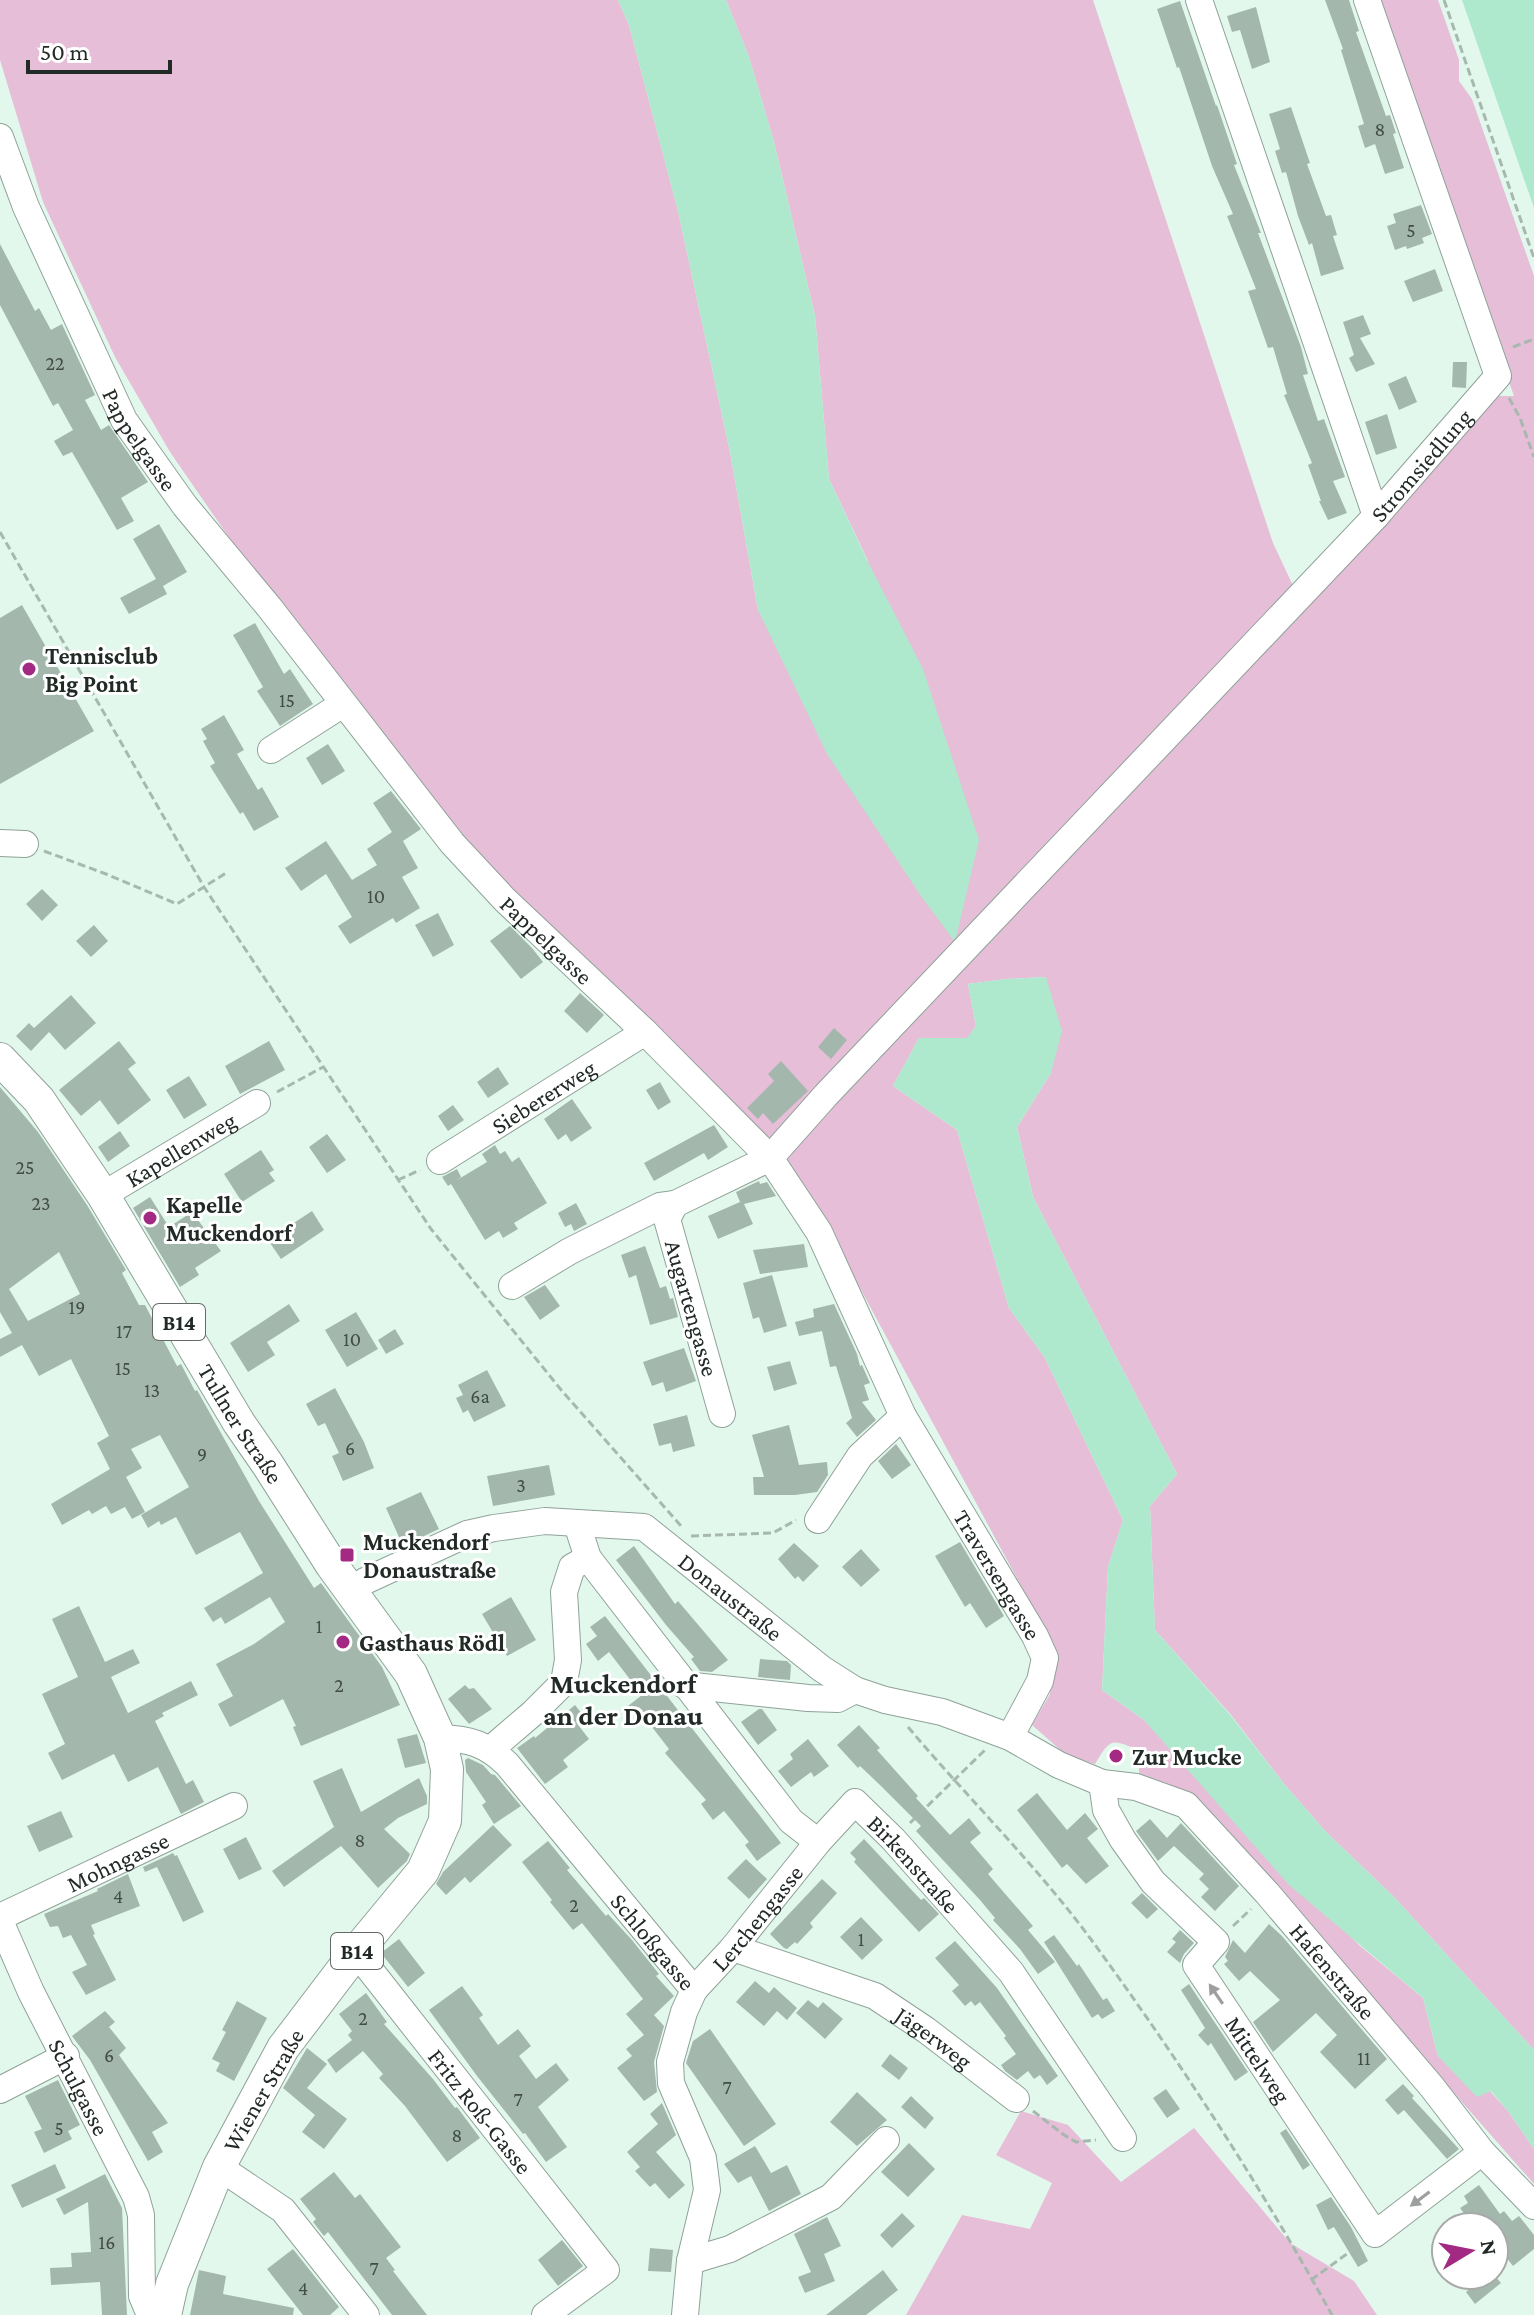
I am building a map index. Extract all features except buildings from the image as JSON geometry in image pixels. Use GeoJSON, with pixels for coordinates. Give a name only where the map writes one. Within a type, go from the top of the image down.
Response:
{"type":"FeatureCollection","features":[{"type":"Feature","properties":{"kind":"main road","name":"Tullner Straße"},"geometry":{"type":"LineString","coordinates":[[0,1059],[39,1100],[103,1195],[239,1423],[350,1591]]}},
{"type":"Feature","properties":{"kind":"main road","name":"Wiener Straße"},"geometry":{"type":"LineString","coordinates":[[168,2300],[219,2167],[283,2048],[423,1871],[445,1821],[447,1769],[440,1738],[411,1674],[350,1591]]}},
{"type":"Feature","properties":{"kind":"street","name":"Stromsiedlung"},"geometry":{"type":"LineString","coordinates":[[1199,0],[1376,516],[1498,376]]}},
{"type":"Feature","properties":{"kind":"street"},"geometry":{"type":"LineString","coordinates":[[1367,0],[1498,376]]}},
{"type":"Feature","properties":{"kind":"street","name":"Pappelgasse"},"geometry":{"type":"LineString","coordinates":[[0,137],[26,207],[124,420],[185,506],[269,607],[452,843],[505,900],[645,1032],[770,1158]]}},
{"type":"Feature","properties":{"kind":"street"},"geometry":{"type":"LineString","coordinates":[[770,1158],[826,1095],[1376,516]]}},
{"type":"Feature","properties":{"kind":"street"},"geometry":{"type":"LineString","coordinates":[[271,750],[343,704]]}},
{"type":"Feature","properties":{"kind":"street","name":"Siebererweg"},"geometry":{"type":"LineString","coordinates":[[440,1161],[645,1032]]}},
{"type":"Feature","properties":{"kind":"street","name":"Kapellenweg"},"geometry":{"type":"LineString","coordinates":[[103,1195],[257,1103]]}},
{"type":"Feature","properties":{"kind":"street","name":"Augartengasse"},"geometry":{"type":"LineString","coordinates":[[512,1286],[570,1251],[647,1212],[675,1204],[770,1158]]}},
{"type":"Feature","properties":{"kind":"street","name":"Traversengasse"},"geometry":{"type":"LineString","coordinates":[[770,1158],[819,1232],[903,1416],[1035,1636],[1045,1658],[1040,1681],[1004,1735]]}},
{"type":"Feature","properties":{"kind":"street","name":"Augartengasse"},"geometry":{"type":"LineString","coordinates":[[675,1204],[667,1219],[722,1414]]}},
{"type":"Feature","properties":{"kind":"street"},"geometry":{"type":"LineString","coordinates":[[818,1520],[860,1456],[903,1416]]}},
{"type":"Feature","properties":{"kind":"street","name":"Donaustraße"},"geometry":{"type":"LineString","coordinates":[[350,1591],[365,1581],[467,1534],[494,1528],[545,1521],[644,1527],[822,1669],[855,1690],[942,1712],[1004,1735],[1059,1765],[1102,1783]]}},
{"type":"Feature","properties":{"kind":"street"},"geometry":{"type":"LineString","coordinates":[[577,1524],[588,1558],[684,1685],[791,1821],[818,1842]]}},
{"type":"Feature","properties":{"kind":"street"},"geometry":{"type":"LineString","coordinates":[[440,1738],[459,1739],[491,1749],[564,1682],[568,1660],[564,1592],[572,1567],[588,1558]]}},
{"type":"Feature","properties":{"kind":"street"},"geometry":{"type":"LineString","coordinates":[[684,1685],[838,1699],[855,1690]]}},
{"type":"Feature","properties":{"kind":"street","name":"Schloßgasse"},"geometry":{"type":"LineString","coordinates":[[491,1749],[507,1764],[694,1990],[684,2012],[670,2062],[671,2083],[703,2158],[707,2190],[690,2261],[685,2315]]}},
{"type":"Feature","properties":{"kind":"street"},"geometry":{"type":"LineString","coordinates":[[1102,1783],[1106,1810],[1153,1882],[1216,1942]]}},
{"type":"Feature","properties":{"kind":"street","name":"Hafenstraße"},"geometry":{"type":"LineString","coordinates":[[1102,1783],[1136,1787],[1186,1805],[1267,1893],[1432,2087],[1482,2152],[1534,2206]]}},
{"type":"Feature","properties":{"kind":"street","name":"Birkenstraße"},"geometry":{"type":"LineString","coordinates":[[818,1842],[855,1802],[893,1839],[1011,1972],[1123,2138]]}},
{"type":"Feature","properties":{"kind":"street","name":"Mohngasse"},"geometry":{"type":"LineString","coordinates":[[0,1919],[234,1806]]}},
{"type":"Feature","properties":{"kind":"street","name":"Lerchengasse"},"geometry":{"type":"LineString","coordinates":[[694,1990],[733,1948],[818,1842]]}},
{"type":"Feature","properties":{"kind":"street","name":"Schulgasse"},"geometry":{"type":"LineString","coordinates":[[0,1919],[31,1992],[136,2197],[141,2215],[142,2296],[150,2315]]}},
{"type":"Feature","properties":{"kind":"street","name":"Mittelweg"},"geometry":{"type":"LineString","coordinates":[[1216,1942],[1196,1965],[1375,2234]]}},
{"type":"Feature","properties":{"kind":"street","name":"Jägerweg"},"geometry":{"type":"LineString","coordinates":[[733,1948],[875,1996],[926,2030],[1016,2099]]}},
{"type":"Feature","properties":{"kind":"street","name":"Fritz Roß-Gasse"},"geometry":{"type":"LineString","coordinates":[[356,1952],[606,2270],[545,2315]]}},
{"type":"Feature","properties":{"kind":"street"},"geometry":{"type":"LineString","coordinates":[[0,2090],[66,2056]]}},
{"type":"Feature","properties":{"kind":"street"},"geometry":{"type":"LineString","coordinates":[[690,2261],[730,2249],[831,2197],[886,2140]]}},
{"type":"Feature","properties":{"kind":"street"},"geometry":{"type":"LineString","coordinates":[[1375,2234],[1482,2152]]}},
{"type":"Feature","properties":{"kind":"street"},"geometry":{"type":"LineString","coordinates":[[219,2167],[283,2210],[366,2315]]}},
{"type":"Feature","properties":{"kind":"street"},"geometry":{"type":"LineString","coordinates":[[142,2257],[168,2300]]}},
{"type":"Feature","properties":{"kind":"path"},"geometry":{"type":"LineString","coordinates":[[1444,0],[1534,258]]}},
{"type":"Feature","properties":{"kind":"path"},"geometry":{"type":"LineString","coordinates":[[1527,342],[1534,339]]}},
{"type":"Feature","properties":{"kind":"path"},"geometry":{"type":"LineString","coordinates":[[1498,376],[1520,418],[1534,457]]}},
{"type":"Feature","properties":{"kind":"path"},"geometry":{"type":"LineString","coordinates":[[0,532],[204,887],[431,1229],[562,1391],[682,1527]]}},
{"type":"Feature","properties":{"kind":"path"},"geometry":{"type":"LineString","coordinates":[[13,844],[106,874],[177,904],[226,873]]}},
{"type":"Feature","properties":{"kind":"path"},"geometry":{"type":"LineString","coordinates":[[257,1103],[323,1067]]}},
{"type":"Feature","properties":{"kind":"path"},"geometry":{"type":"LineString","coordinates":[[680,1534],[773,1533],[798,1519],[818,1520]]}},
{"type":"Feature","properties":{"kind":"path"},"geometry":{"type":"LineString","coordinates":[[690,1536],[702,1545]]}},
{"type":"Feature","properties":{"kind":"path"},"geometry":{"type":"LineString","coordinates":[[885,1700],[1089,1937],[1210,2113],[1332,2315]]}},
{"type":"Feature","properties":{"kind":"path"},"geometry":{"type":"LineString","coordinates":[[893,1839],[1004,1735]]}},
{"type":"Feature","properties":{"kind":"path"},"geometry":{"type":"LineString","coordinates":[[1216,1942],[1267,1893]]}},
{"type":"Feature","properties":{"kind":"path"},"geometry":{"type":"LineString","coordinates":[[1016,2099],[1076,2142],[1123,2138]]}},
{"type":"Feature","properties":{"kind":"path"},"geometry":{"type":"LineString","coordinates":[[1311,2280],[1375,2234]]}},
{"type":"Feature","properties":{"kind":"shaded area"},"geometry":{"type":"Polygon","coordinates":[[[0,0],[618,0],[629,25],[678,211],[730,452],[758,610],[868,561],[829,479],[815,316],[774,142],[749,57],[726,0],[1093,0],[1273,543],[1303,607],[1492,396],[1514,396],[1373,0],[1438,0],[1459,60],[1459,81],[1472,99],[1534,276],[1534,2050],[1394,1897],[1326,1832],[1231,1715],[1155,1630],[1150,1506],[1177,1474],[1033,1197],[1017,1127],[1051,1073],[1046,977],[968,984],[976,1026],[967,1039],[919,1038],[893,1086],[957,1130],[1009,1308],[1045,1358],[1123,1520],[1108,1567],[1102,1690],[1144,1720],[1359,1945],[1423,1998],[1438,2056],[1490,2091],[1534,2149],[1534,2184],[1193,1796],[1139,1781],[1139,1750],[1112,1743],[1095,1764],[1066,1755],[1032,1725],[1050,1694],[1053,1645],[861,1290],[785,1159],[516,905],[250,568],[170,452],[115,357],[43,202],[0,60],[0,0]]]}},
{"type":"Feature","properties":{"kind":"shaded area"},"geometry":{"type":"Polygon","coordinates":[[[618,0],[726,0],[749,57],[774,142],[815,316],[829,479],[923,669],[979,840],[955,942],[827,754],[758,610],[730,452],[678,211],[629,25],[618,0]]]}},
{"type":"Feature","properties":{"kind":"shaded area"},"geometry":{"type":"Polygon","coordinates":[[[1462,0],[1534,0],[1534,208],[1462,0]]]}},
{"type":"Feature","properties":{"kind":"shaded area"},"geometry":{"type":"Polygon","coordinates":[[[1046,977],[1062,1031],[1051,1073],[1017,1127],[1033,1197],[1177,1474],[1150,1506],[1155,1630],[1231,1716],[1326,1832],[1394,1897],[1534,2050],[1534,2149],[1491,2091],[1477,2097],[1438,2056],[1423,1998],[1289,1885],[1144,1720],[1102,1690],[1108,1567],[1123,1520],[1045,1358],[1009,1308],[957,1130],[893,1086],[919,1038],[967,1038],[976,1026],[968,984],[1046,977]]]}},
{"type":"Feature","properties":{"kind":"shaded area"},"geometry":{"type":"Polygon","coordinates":[[[1021,2111],[1068,2125],[1121,2182],[1194,2128],[1290,2243],[1354,2281],[1377,2315],[906,2315],[962,2215],[1030,2229],[1052,2183],[996,2155],[1021,2111]]]}},
{"type":"Feature","properties":{"kind":"place","name":"Tennisclub Big Point"},"geometry":{"type":"Point","coordinates":[29,669]}},
{"type":"Feature","properties":{"kind":"place","name":"Kapelle Muckendorf"},"geometry":{"type":"Point","coordinates":[150,1218]}},
{"type":"Feature","properties":{"kind":"place","name":"Muckendorf Donaustraße"},"geometry":{"type":"Point","coordinates":[347,1555]}},
{"type":"Feature","properties":{"kind":"place","name":"Gasthaus Rödl"},"geometry":{"type":"Point","coordinates":[343,1642]}},
{"type":"Feature","properties":{"kind":"place","name":"Zur Mucke"},"geometry":{"type":"Point","coordinates":[1116,1756]}},
{"type":"Feature","properties":{"kind":"district","name":"Muckendorf an der Donau"},"geometry":{"type":"Point","coordinates":[623,1699]}}]}
